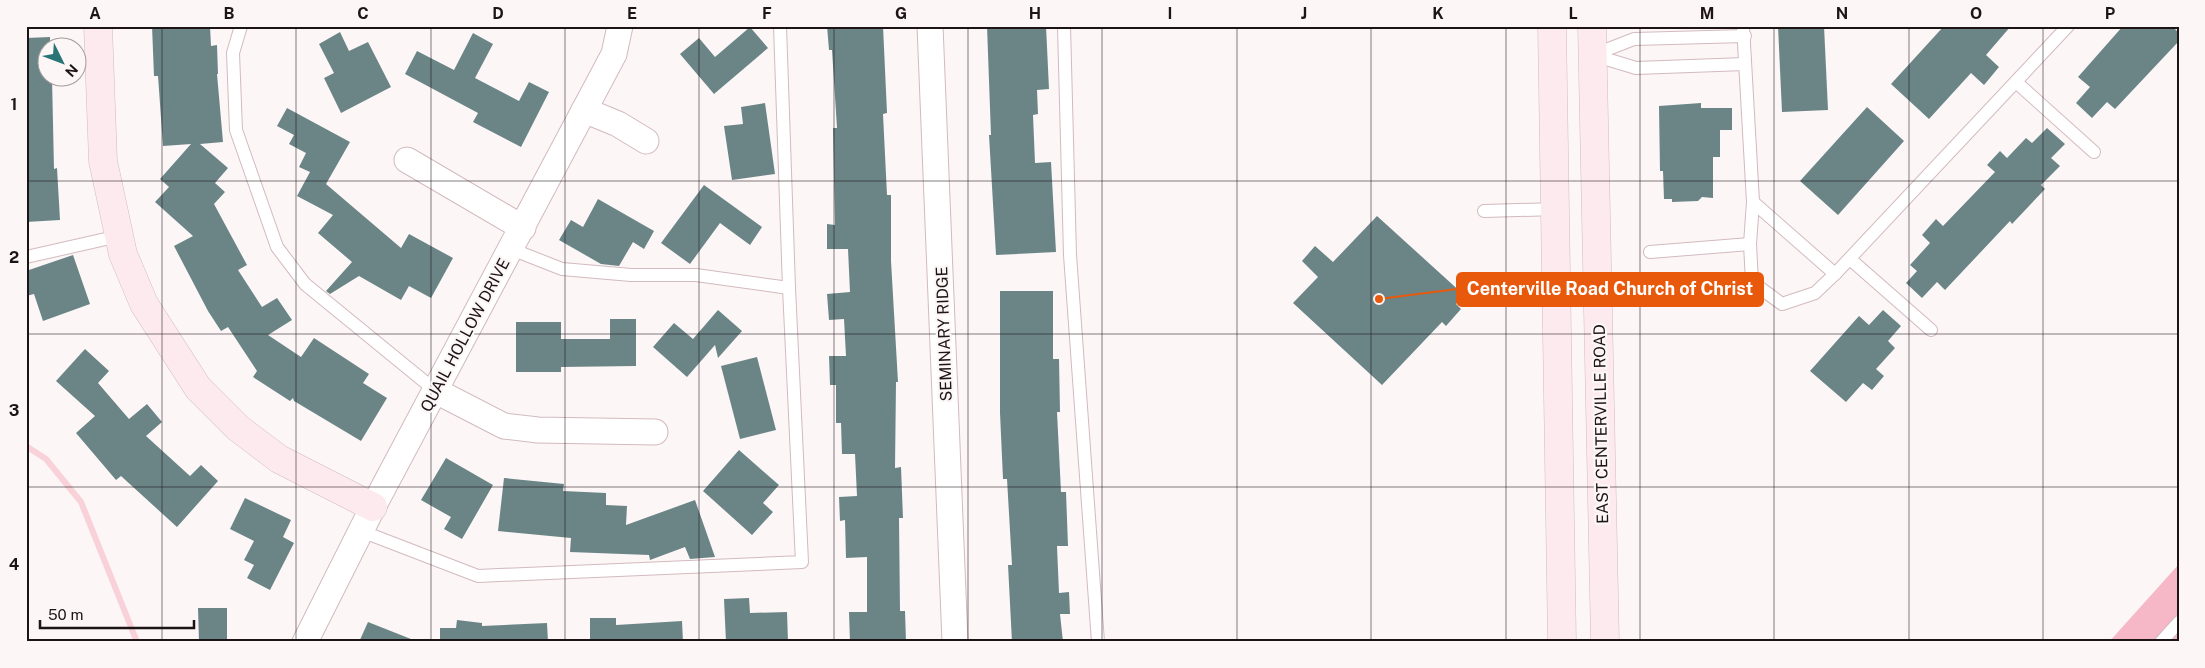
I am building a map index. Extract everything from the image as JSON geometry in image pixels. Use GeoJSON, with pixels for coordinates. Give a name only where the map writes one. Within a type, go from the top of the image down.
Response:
{"type":"FeatureCollection","features":[{"type":"Feature","properties":{"kind":"main road"},"geometry":{"type":"LineString","coordinates":[[98,26],[103,161],[123,254],[144,304],[198,388],[238,428],[279,459],[373,507]]}},
{"type":"Feature","properties":{"kind":"main road"},"geometry":{"type":"LineString","coordinates":[[1552,26],[1554,55],[1562,642]]}},
{"type":"Feature","properties":{"kind":"main road","name":"EAST CENTERVILLE ROAD"},"geometry":{"type":"LineString","coordinates":[[1592,26],[1605,642]]}},
{"type":"Feature","properties":{"kind":"main road"},"geometry":{"type":"LineString","coordinates":[[1554,55],[1593,56]]}},
{"type":"Feature","properties":{"kind":"main road"},"geometry":{"type":"LineString","coordinates":[[1559,472],[1602,469]]}},
{"type":"Feature","properties":{"kind":"street","name":"QUAIL HOLLOW DRIVE"},"geometry":{"type":"LineString","coordinates":[[305,642],[373,507],[614,54],[620,26]]}},
{"type":"Feature","properties":{"kind":"street","name":"SEMINARY RIDGE"},"geometry":{"type":"LineString","coordinates":[[930,26],[955,642]]}},
{"type":"Feature","properties":{"kind":"street"},"geometry":{"type":"LineString","coordinates":[[584,110],[618,124],[646,141]]}},
{"type":"Feature","properties":{"kind":"street"},"geometry":{"type":"LineString","coordinates":[[407,160],[523,228]]}},
{"type":"Feature","properties":{"kind":"street"},"geometry":{"type":"LineString","coordinates":[[436,391],[504,426],[538,430],[655,432]]}},
{"type":"Feature","properties":{"kind":"lane"},"geometry":{"type":"LineString","coordinates":[[241,26],[233,53],[236,130],[277,247],[305,284],[436,391]]}},
{"type":"Feature","properties":{"kind":"lane"},"geometry":{"type":"LineString","coordinates":[[361,531],[478,576],[802,562],[789,288],[780,26]]}},
{"type":"Feature","properties":{"kind":"lane"},"geometry":{"type":"LineString","coordinates":[[1064,26],[1070,256],[1098,642]]}},
{"type":"Feature","properties":{"kind":"lane"},"geometry":{"type":"LineString","coordinates":[[1593,56],[1634,39],[1744,31],[1753,202],[1750,244],[1752,282],[1782,304],[1815,293],[1835,274],[2068,26]]}},
{"type":"Feature","properties":{"kind":"lane"},"geometry":{"type":"LineString","coordinates":[[1593,56],[1636,68],[1745,64]]}},
{"type":"Feature","properties":{"kind":"lane"},"geometry":{"type":"LineString","coordinates":[[2016,82],[2094,152]]}},
{"type":"Feature","properties":{"kind":"lane"},"geometry":{"type":"LineString","coordinates":[[1753,202],[1835,274]]}},
{"type":"Feature","properties":{"kind":"lane"},"geometry":{"type":"LineString","coordinates":[[1484,211],[1556,209]]}},
{"type":"Feature","properties":{"kind":"lane"},"geometry":{"type":"LineString","coordinates":[[26,257],[119,236]]}},
{"type":"Feature","properties":{"kind":"lane"},"geometry":{"type":"LineString","coordinates":[[1650,252],[1750,244]]}},
{"type":"Feature","properties":{"kind":"lane"},"geometry":{"type":"LineString","coordinates":[[511,249],[562,269],[631,275],[696,275],[789,288]]}},
{"type":"Feature","properties":{"kind":"lane"},"geometry":{"type":"LineString","coordinates":[[1850,259],[1931,330]]}},
{"type":"Feature","properties":{"kind":"lane"},"geometry":{"type":"LineString","coordinates":[[2161,642],[2179,622]]}},
{"type":"Feature","properties":{"kind":"shaded area"},"geometry":{"type":"Polygon","coordinates":[[[2179,564],[2179,642],[2109,642],[2179,564]]]}},
{"type":"Feature","properties":{"kind":"building"},"geometry":{"type":"Polygon","coordinates":[[[152,26],[210,26],[211,46],[217,45],[217,74],[223,142],[200,144],[228,168],[215,183],[225,192],[214,204],[247,265],[238,270],[262,307],[277,298],[292,320],[268,335],[301,357],[314,338],[369,374],[363,383],[387,398],[361,441],[294,401],[293,398],[290,401],[253,377],[257,371],[228,327],[221,331],[208,311],[174,246],[193,236],[155,202],[169,187],[160,179],[191,144],[163,146],[158,76],[154,76],[152,26]]]}},
{"type":"Feature","properties":{"kind":"building"},"geometry":{"type":"Polygon","coordinates":[[[827,26],[883,26],[887,113],[883,114],[887,195],[891,195],[891,261],[898,382],[896,382],[895,468],[901,467],[903,518],[899,518],[900,611],[905,611],[906,642],[850,642],[849,612],[867,612],[867,557],[846,558],[845,520],[840,521],[839,497],[857,496],[855,454],[842,454],[841,423],[836,423],[836,385],[830,385],[829,356],[846,356],[844,319],[829,320],[827,294],[850,292],[848,249],[827,249],[827,224],[835,225],[833,128],[837,128],[832,50],[829,50],[827,26]]]}},
{"type":"Feature","properties":{"kind":"building"},"geometry":{"type":"Polygon","coordinates":[[[987,26],[1046,26],[1049,89],[1037,90],[1038,114],[1033,115],[1035,163],[1051,162],[1056,252],[996,255],[989,135],[991,135],[987,26]]]}},
{"type":"Feature","properties":{"kind":"building"},"geometry":{"type":"Polygon","coordinates":[[[1778,26],[1824,26],[1828,110],[1782,112],[1778,26]]]}},
{"type":"Feature","properties":{"kind":"building"},"geometry":{"type":"Polygon","coordinates":[[[1944,26],[2011,26],[1986,55],[1999,67],[1984,85],[1971,73],[1929,119],[1891,84],[1944,26]]]}},
{"type":"Feature","properties":{"kind":"building"},"geometry":{"type":"Polygon","coordinates":[[[2123,26],[2172,26],[2179,33],[2179,41],[2115,109],[2107,102],[2092,118],[2076,103],[2090,87],[2078,77],[2123,26]]]}},
{"type":"Feature","properties":{"kind":"building"},"geometry":{"type":"Polygon","coordinates":[[[750,27],[768,48],[714,94],[680,54],[699,38],[715,57],[750,27]]]}},
{"type":"Feature","properties":{"kind":"building"},"geometry":{"type":"Polygon","coordinates":[[[340,32],[349,51],[368,42],[391,87],[341,113],[324,78],[334,73],[319,44],[340,32]]]}},
{"type":"Feature","properties":{"kind":"building"},"geometry":{"type":"Polygon","coordinates":[[[473,33],[493,44],[475,78],[519,101],[529,82],[549,92],[521,147],[473,122],[478,113],[405,74],[417,51],[454,70],[473,33]]]}},
{"type":"Feature","properties":{"kind":"building"},"geometry":{"type":"Polygon","coordinates":[[[50,37],[38,38],[38,88],[52,88],[54,169],[57,168],[60,220],[26,222],[26,38],[50,37]]]}},
{"type":"Feature","properties":{"kind":"building"},"geometry":{"type":"Polygon","coordinates":[[[765,103],[775,174],[732,180],[724,126],[743,124],[741,107],[765,103]]]}},
{"type":"Feature","properties":{"kind":"building"},"geometry":{"type":"Polygon","coordinates":[[[1701,103],[1701,108],[1732,108],[1732,130],[1720,130],[1720,157],[1713,157],[1713,198],[1702,197],[1698,201],[1672,202],[1672,199],[1664,199],[1663,171],[1660,171],[1659,106],[1701,103]]]}},
{"type":"Feature","properties":{"kind":"building"},"geometry":{"type":"Polygon","coordinates":[[[1867,107],[1904,141],[1838,215],[1800,181],[1867,107]]]}},
{"type":"Feature","properties":{"kind":"building"},"geometry":{"type":"Polygon","coordinates":[[[287,108],[350,142],[326,184],[401,248],[409,234],[453,258],[431,298],[409,286],[401,300],[359,276],[330,294],[326,291],[352,262],[318,233],[333,215],[297,196],[310,172],[299,167],[306,153],[289,144],[294,135],[277,126],[287,108]]]}},
{"type":"Feature","properties":{"kind":"building"},"geometry":{"type":"Polygon","coordinates":[[[2047,128],[2065,144],[2051,158],[2060,166],[2041,185],[2045,189],[2012,224],[2010,221],[1945,290],[1937,282],[1922,298],[1906,283],[1917,271],[1910,265],[1930,243],[1922,235],[1936,219],[1943,226],[1995,172],[1987,165],[2000,151],[2007,158],[2026,138],[2032,143],[2047,128]]]}},
{"type":"Feature","properties":{"kind":"building"},"geometry":{"type":"Polygon","coordinates":[[[704,185],[762,227],[750,245],[720,223],[690,264],[661,243],[704,185]]]}},
{"type":"Feature","properties":{"kind":"building"},"geometry":{"type":"Polygon","coordinates":[[[598,199],[654,231],[644,249],[633,242],[619,266],[601,264],[559,240],[571,220],[583,227],[598,199]]]}},
{"type":"Feature","properties":{"kind":"building"},"geometry":{"type":"Polygon","coordinates":[[[1377,216],[1464,295],[1456,304],[1461,309],[1446,326],[1442,322],[1382,385],[1293,303],[1318,277],[1302,261],[1315,246],[1333,262],[1377,216]]]}},
{"type":"Feature","properties":{"kind":"building"},"geometry":{"type":"Polygon","coordinates":[[[73,255],[90,304],[43,321],[34,294],[26,296],[26,271],[73,255]]]}},
{"type":"Feature","properties":{"kind":"building"},"geometry":{"type":"Polygon","coordinates":[[[1000,291],[1053,291],[1053,359],[1059,359],[1060,412],[1057,412],[1061,492],[1066,492],[1068,546],[1057,546],[1059,593],[1069,592],[1070,614],[1060,614],[1063,642],[1012,642],[1008,565],[1012,565],[1007,479],[1003,479],[1000,413],[1000,291]]]}},
{"type":"Feature","properties":{"kind":"building"},"geometry":{"type":"Polygon","coordinates":[[[718,310],[742,331],[718,358],[715,345],[687,377],[653,347],[674,323],[693,339],[718,310]]]}},
{"type":"Feature","properties":{"kind":"building"},"geometry":{"type":"Polygon","coordinates":[[[1883,310],[1901,326],[1888,341],[1895,348],[1876,369],[1884,376],[1872,390],[1863,383],[1846,402],[1810,371],[1859,316],[1869,325],[1883,310]]]}},
{"type":"Feature","properties":{"kind":"building"},"geometry":{"type":"Polygon","coordinates":[[[610,319],[636,319],[636,366],[561,367],[561,372],[516,372],[516,322],[561,322],[561,339],[610,339],[610,319]]]}},
{"type":"Feature","properties":{"kind":"building"},"geometry":{"type":"Polygon","coordinates":[[[85,349],[109,371],[98,383],[129,419],[147,404],[162,422],[146,436],[190,476],[201,465],[218,481],[177,527],[121,476],[116,480],[76,433],[95,416],[56,381],[85,349]]]}},
{"type":"Feature","properties":{"kind":"building"},"geometry":{"type":"Polygon","coordinates":[[[757,357],[776,430],[740,439],[721,366],[757,357]]]}},
{"type":"Feature","properties":{"kind":"building"},"geometry":{"type":"Polygon","coordinates":[[[739,450],[779,485],[763,503],[773,512],[752,535],[703,491],[739,450]]]}},
{"type":"Feature","properties":{"kind":"building"},"geometry":{"type":"Polygon","coordinates":[[[446,458],[493,485],[462,539],[444,529],[451,517],[421,500],[446,458]]]}},
{"type":"Feature","properties":{"kind":"building"},"geometry":{"type":"Polygon","coordinates":[[[504,478],[564,484],[563,491],[606,493],[606,505],[627,506],[626,525],[695,500],[715,557],[690,559],[685,547],[650,560],[649,555],[570,552],[571,538],[498,531],[504,478]]]}},
{"type":"Feature","properties":{"kind":"building"},"geometry":{"type":"Polygon","coordinates":[[[245,498],[291,520],[283,537],[294,543],[270,590],[247,578],[254,565],[244,560],[254,541],[230,529],[245,498]]]}},
{"type":"Feature","properties":{"kind":"building"},"geometry":{"type":"Polygon","coordinates":[[[749,598],[750,613],[787,612],[788,642],[726,642],[724,599],[749,598]]]}},
{"type":"Feature","properties":{"kind":"building"},"geometry":{"type":"Polygon","coordinates":[[[198,608],[227,608],[227,642],[199,642],[198,608]]]}},
{"type":"Feature","properties":{"kind":"building"},"geometry":{"type":"Polygon","coordinates":[[[590,618],[616,618],[616,625],[682,621],[683,642],[590,642],[590,618]]]}},
{"type":"Feature","properties":{"kind":"building"},"geometry":{"type":"Polygon","coordinates":[[[457,620],[482,623],[482,626],[547,623],[548,642],[440,642],[440,628],[456,628],[457,620]]]}},
{"type":"Feature","properties":{"kind":"building"},"geometry":{"type":"Polygon","coordinates":[[[368,622],[416,641],[416,642],[359,642],[368,622]]]}},
{"type":"Feature","properties":{"kind":"waterway"},"geometry":{"type":"LineString","coordinates":[[26,446],[46,459],[81,502],[137,642]]}},
{"type":"Feature","properties":{"kind":"place","name":"Centerville Road Church of Christ"},"geometry":{"type":"Point","coordinates":[1379,299]}}]}
